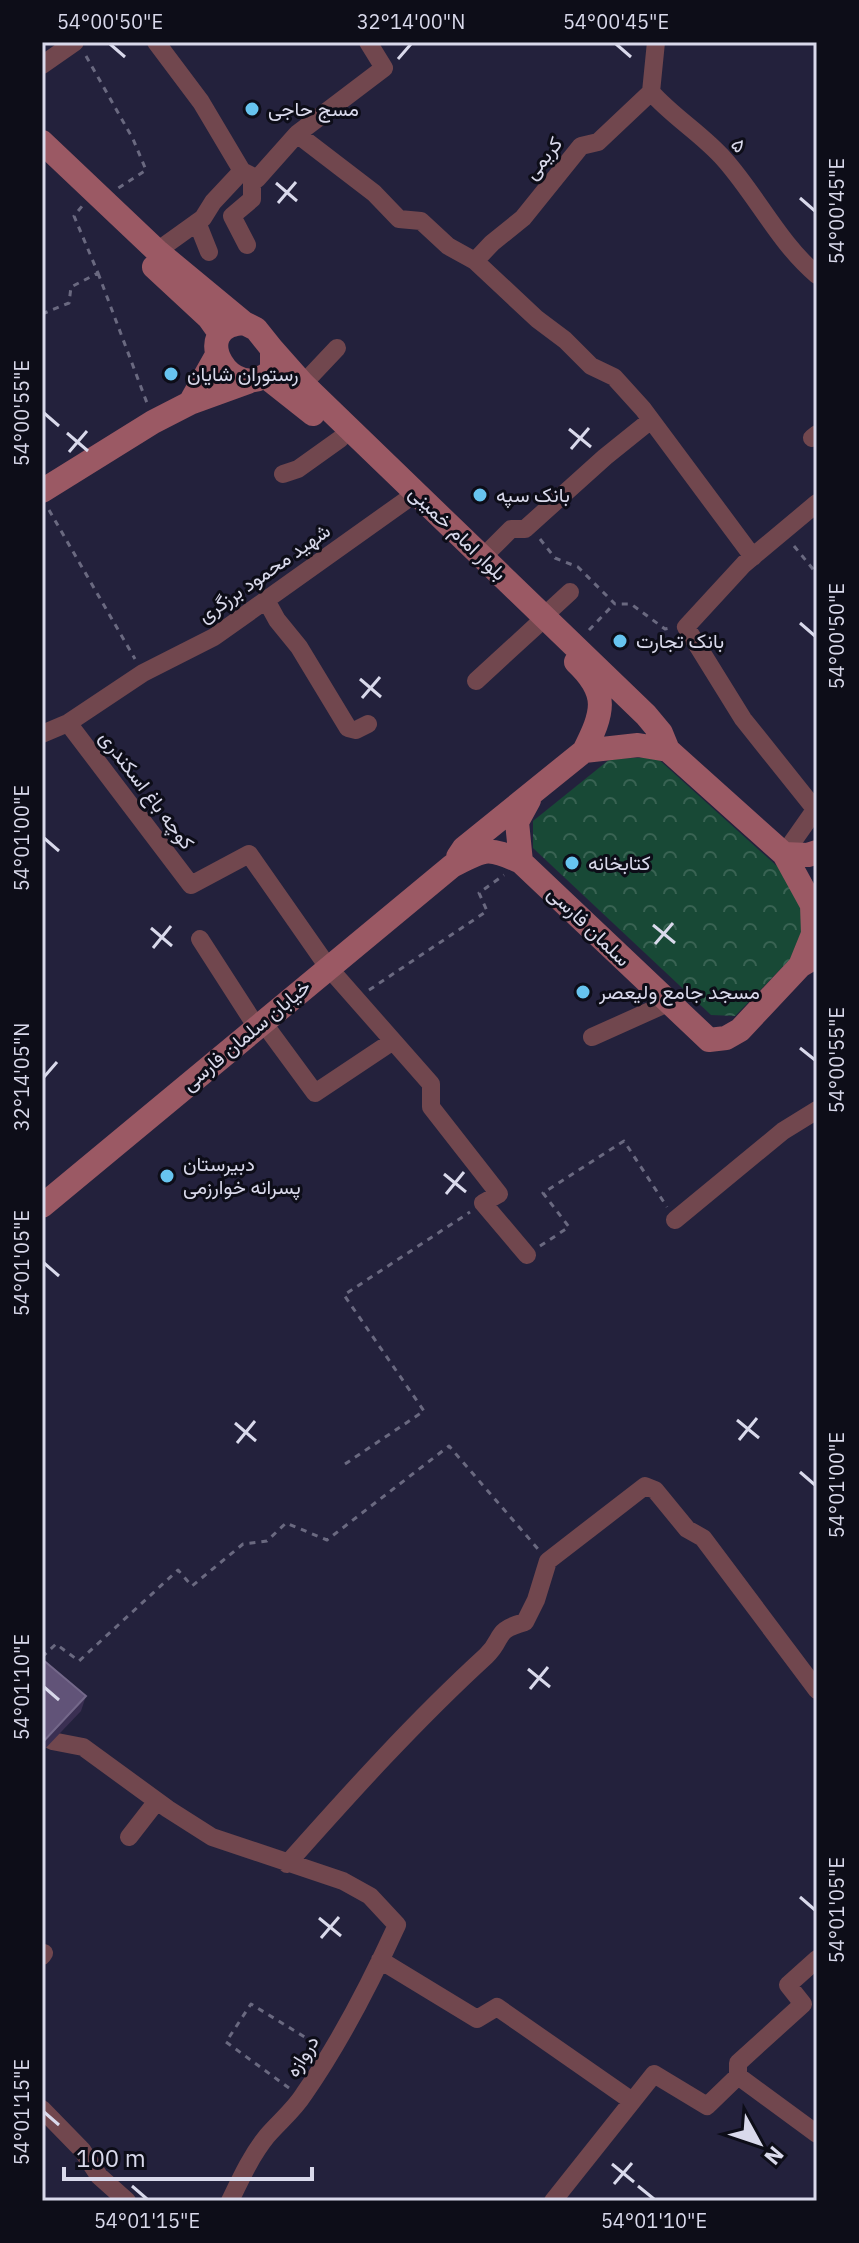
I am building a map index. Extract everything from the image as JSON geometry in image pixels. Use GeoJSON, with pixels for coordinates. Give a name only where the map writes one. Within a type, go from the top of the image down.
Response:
{"type":"FeatureCollection","features":[{"type":"Feature","properties":{"kind":"main road"},"geometry":{"type":"LineString","coordinates":[[42,142],[209,318],[218,344],[235,376],[256,379]]}},
{"type":"Feature","properties":{"kind":"main road"},"geometry":{"type":"LineString","coordinates":[[42,161],[244,323],[256,329],[272,349],[272,370],[190,403],[153,422],[46,501]]}},
{"type":"Feature","properties":{"kind":"main road"},"geometry":{"type":"LineString","coordinates":[[190,403],[218,344],[232,324],[244,323]]}},
{"type":"Feature","properties":{"kind":"main road","name":"بلوار امام خمینی"},"geometry":{"type":"LineString","coordinates":[[272,349],[303,384],[483,557],[591,676],[602,706],[600,720],[584,751]]}},
{"type":"Feature","properties":{"kind":"main road","name":"بلوار امام خمینی"},"geometry":{"type":"LineString","coordinates":[[256,379],[299,401],[405,501],[541,620],[575,644],[646,715],[661,733],[668,750],[806,855],[813,934],[808,961]]}},
{"type":"Feature","properties":{"kind":"main road"},"geometry":{"type":"LineString","coordinates":[[452,866],[464,848],[584,751],[638,745],[668,750]]}},
{"type":"Feature","properties":{"kind":"main road"},"geometry":{"type":"LineString","coordinates":[[452,866],[489,850],[521,862],[517,822],[535,790]]}},
{"type":"Feature","properties":{"kind":"main road","name":"سلمان فارسی"},"geometry":{"type":"LineString","coordinates":[[521,862],[709,1040],[726,1038],[740,1030],[808,961]]}},
{"type":"Feature","properties":{"kind":"main road","name":"خیابان سلمان فارسی"},"geometry":{"type":"LineString","coordinates":[[42,1206],[452,866]]}},
{"type":"Feature","properties":{"kind":"street"},"geometry":{"type":"LineString","coordinates":[[156,42],[201,102],[247,174],[252,199],[232,216],[247,245]]}},
{"type":"Feature","properties":{"kind":"street"},"geometry":{"type":"LineString","coordinates":[[247,174],[257,179],[297,134],[384,68],[368,42]]}},
{"type":"Feature","properties":{"kind":"street"},"geometry":{"type":"LineString","coordinates":[[651,92],[656,42]]}},
{"type":"Feature","properties":{"kind":"street"},"geometry":{"type":"LineString","coordinates":[[42,65],[79,48]]}},
{"type":"Feature","properties":{"kind":"street","name":"کریمی"},"geometry":{"type":"LineString","coordinates":[[475,261],[523,218],[581,146],[598,142],[651,92]]}},
{"type":"Feature","properties":{"kind":"street","name":"۵"},"geometry":{"type":"LineString","coordinates":[[651,92],[668,112],[723,158],[773,225],[817,275]]}},
{"type":"Feature","properties":{"kind":"street"},"geometry":{"type":"LineString","coordinates":[[297,134],[374,193],[399,219],[421,221],[448,246],[475,261],[591,366],[614,377],[651,420],[753,557]]}},
{"type":"Feature","properties":{"kind":"street"},"geometry":{"type":"LineString","coordinates":[[157,251],[197,222],[247,174]]}},
{"type":"Feature","properties":{"kind":"street"},"geometry":{"type":"LineString","coordinates":[[197,222],[209,252]]}},
{"type":"Feature","properties":{"kind":"street"},"geometry":{"type":"LineString","coordinates":[[303,384],[337,348]]}},
{"type":"Feature","properties":{"kind":"street"},"geometry":{"type":"LineString","coordinates":[[483,557],[511,529],[525,529],[651,420]]}},
{"type":"Feature","properties":{"kind":"street"},"geometry":{"type":"LineString","coordinates":[[283,474],[298,469],[340,439]]}},
{"type":"Feature","properties":{"kind":"street","name":"شهید محمود برزگری"},"geometry":{"type":"LineString","coordinates":[[42,734],[68,723],[143,673],[214,637],[405,501]]}},
{"type":"Feature","properties":{"kind":"street"},"geometry":{"type":"LineString","coordinates":[[806,855],[816,808],[743,719],[686,627],[753,557],[817,503]]}},
{"type":"Feature","properties":{"kind":"street"},"geometry":{"type":"LineString","coordinates":[[476,681],[570,592]]}},
{"type":"Feature","properties":{"kind":"street"},"geometry":{"type":"LineString","coordinates":[[266,600],[277,620],[299,647],[348,728],[356,730],[368,724]]}},
{"type":"Feature","properties":{"kind":"street","name":"کوچه باغ اسکندری"},"geometry":{"type":"LineString","coordinates":[[68,723],[191,885],[249,854],[328,967]]}},
{"type":"Feature","properties":{"kind":"street"},"geometry":{"type":"LineString","coordinates":[[200,939],[259,1024],[315,1093],[393,1041]]}},
{"type":"Feature","properties":{"kind":"street"},"geometry":{"type":"LineString","coordinates":[[328,967],[431,1084],[431,1107],[499,1194],[483,1203],[527,1255]]}},
{"type":"Feature","properties":{"kind":"street"},"geometry":{"type":"LineString","coordinates":[[592,1037],[670,1002]]}},
{"type":"Feature","properties":{"kind":"street"},"geometry":{"type":"LineString","coordinates":[[675,1220],[783,1131],[817,1110]]}},
{"type":"Feature","properties":{"kind":"street"},"geometry":{"type":"LineString","coordinates":[[52,1741],[83,1747],[212,1837],[287,1864],[356,1783],[434,1703],[489,1653],[508,1626],[525,1622],[536,1600],[548,1561],[645,1486],[655,1490],[687,1529],[703,1538],[810,1665],[817,1690]]}},
{"type":"Feature","properties":{"kind":"street"},"geometry":{"type":"LineString","coordinates":[[129,1837],[157,1801]]}},
{"type":"Feature","properties":{"kind":"street","name":"دروازه"},"geometry":{"type":"LineString","coordinates":[[230,2201],[245,2168],[302,2097],[331,2052],[369,1986],[397,1925],[370,1896],[343,1881],[287,1864]]}},
{"type":"Feature","properties":{"kind":"street"},"geometry":{"type":"LineString","coordinates":[[553,2201],[654,2074],[707,2106],[738,2076],[738,2063],[803,2004],[788,1985],[817,1959]]}},
{"type":"Feature","properties":{"kind":"street"},"geometry":{"type":"LineString","coordinates":[[380,1960],[477,2019],[497,2007],[632,2101]]}},
{"type":"Feature","properties":{"kind":"street"},"geometry":{"type":"LineString","coordinates":[[738,2076],[817,2134]]}},
{"type":"Feature","properties":{"kind":"street"},"geometry":{"type":"LineString","coordinates":[[42,2109],[82,2150],[99,2176],[127,2201]]}},
{"type":"Feature","properties":{"kind":"path"},"geometry":{"type":"LineString","coordinates":[[79,48],[126,127],[146,170],[94,200],[74,216],[153,422]]}},
{"type":"Feature","properties":{"kind":"path"},"geometry":{"type":"LineString","coordinates":[[42,314],[69,303],[71,287],[98,273]]}},
{"type":"Feature","properties":{"kind":"path"},"geometry":{"type":"LineString","coordinates":[[46,501],[143,673]]}},
{"type":"Feature","properties":{"kind":"path"},"geometry":{"type":"LineString","coordinates":[[525,529],[533,529],[555,558],[578,567],[615,604],[631,604],[665,629],[686,627]]}},
{"type":"Feature","properties":{"kind":"path"},"geometry":{"type":"LineString","coordinates":[[783,532],[817,574]]}},
{"type":"Feature","properties":{"kind":"path"},"geometry":{"type":"LineString","coordinates":[[575,644],[615,604]]}},
{"type":"Feature","properties":{"kind":"path"},"geometry":{"type":"LineString","coordinates":[[356,999],[487,911],[479,893],[521,862]]}},
{"type":"Feature","properties":{"kind":"path"},"geometry":{"type":"LineString","coordinates":[[527,1255],[569,1227],[543,1193],[624,1141],[675,1220]]}},
{"type":"Feature","properties":{"kind":"path"},"geometry":{"type":"LineString","coordinates":[[345,1464],[424,1411],[344,1295],[483,1203]]}},
{"type":"Feature","properties":{"kind":"path"},"geometry":{"type":"LineString","coordinates":[[42,1657],[56,1644],[79,1661],[178,1570],[192,1586],[243,1544],[267,1541],[286,1523],[327,1540],[449,1446],[548,1561]]}},
{"type":"Feature","properties":{"kind":"path"},"geometry":{"type":"LineString","coordinates":[[302,2097],[226,2042],[251,2004],[331,2052]]}},
{"type":"Feature","properties":{"kind":"green space"},"geometry":{"type":"Polygon","coordinates":[[[656,757],[778,867],[807,909],[809,940],[735,1016],[711,1015],[533,848],[533,821],[610,759],[656,757]]]}},
{"type":"Feature","properties":{"kind":"building"},"geometry":{"type":"Polygon","coordinates":[[[42,1659],[86,1696],[42,1743],[42,1659]]]}},
{"type":"Feature","properties":{"kind":"place","name":"مسج حاجی"},"geometry":{"type":"Point","coordinates":[252,109]}},
{"type":"Feature","properties":{"kind":"place","name":"رستوران شایان"},"geometry":{"type":"Point","coordinates":[171,374]}},
{"type":"Feature","properties":{"kind":"place","name":"بانک سپه"},"geometry":{"type":"Point","coordinates":[480,495]}},
{"type":"Feature","properties":{"kind":"place","name":"بانک تجارت"},"geometry":{"type":"Point","coordinates":[620,641]}},
{"type":"Feature","properties":{"kind":"place","name":"کتابخانه"},"geometry":{"type":"Point","coordinates":[572,863]}},
{"type":"Feature","properties":{"kind":"place","name":"مسجد جامع ولیعصر"},"geometry":{"type":"Point","coordinates":[583,992]}},
{"type":"Feature","properties":{"kind":"place","name":"دبیرستان پسرانه خوارزمی"},"geometry":{"type":"Point","coordinates":[167,1176]}}]}
